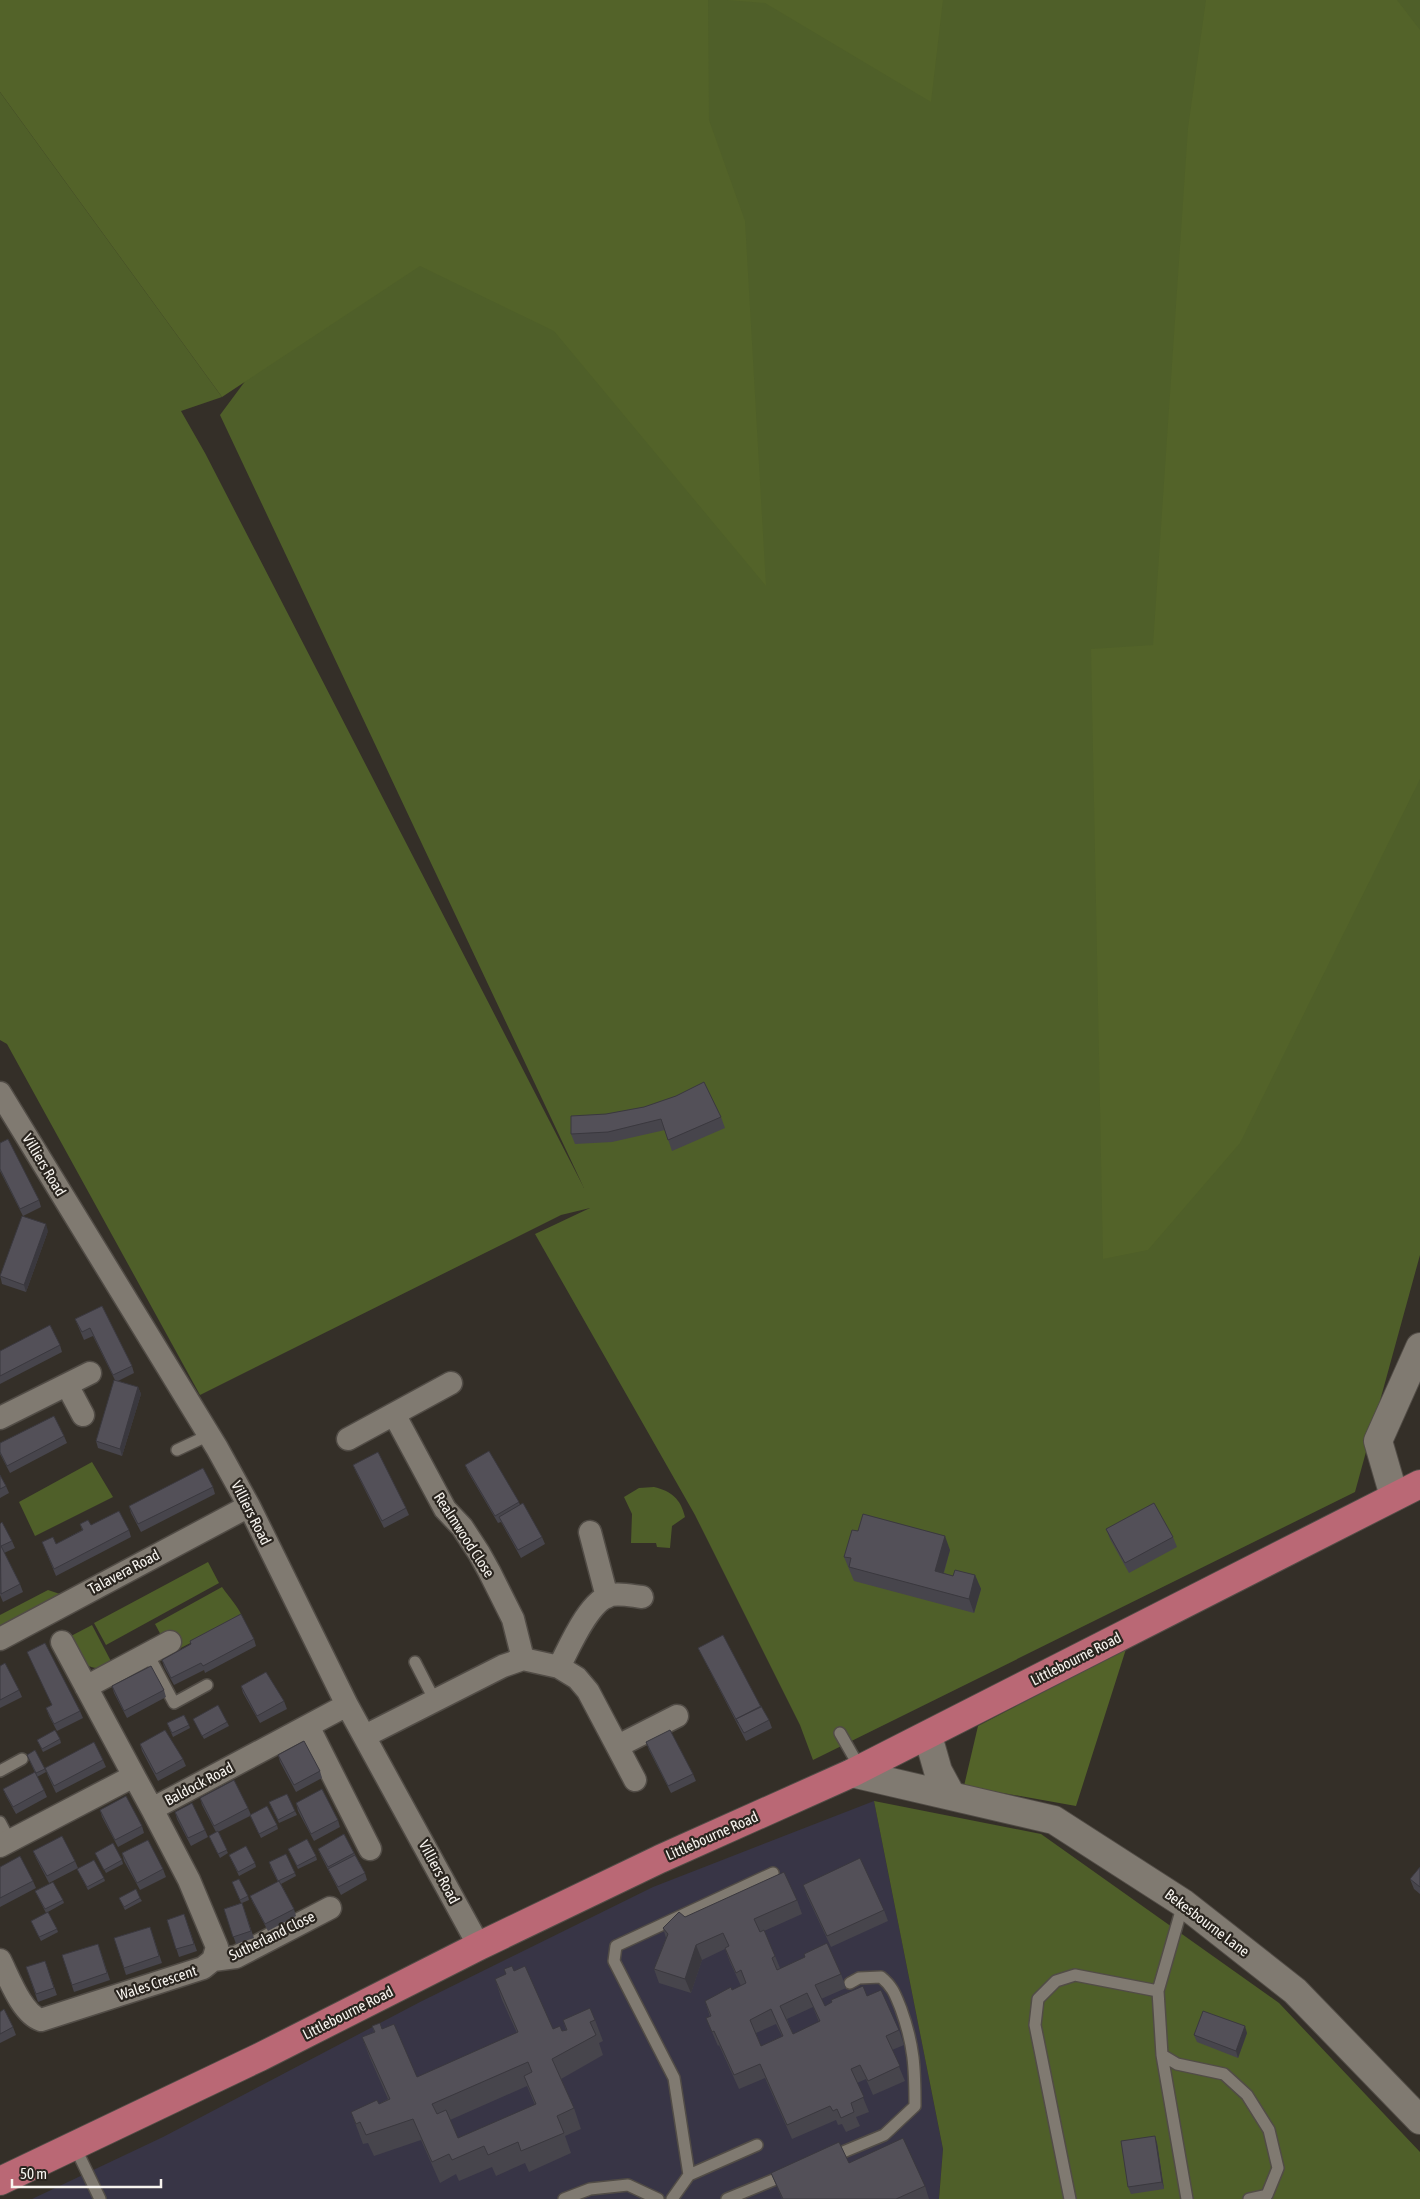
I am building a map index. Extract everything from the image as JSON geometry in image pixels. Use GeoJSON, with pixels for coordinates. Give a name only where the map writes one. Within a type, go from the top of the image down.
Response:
{"type":"FeatureCollection","features":[{"type":"Feature","properties":{"kind":"main road","name":"Littlebourne Road"},"geometry":{"type":"LineString","coordinates":[[0,2181],[75,2147],[260,2057],[479,1946],[660,1859],[856,1771],[928,1736],[1420,1484]]}},
{"type":"Feature","properties":{"kind":"street","name":"Villiers Road"},"geometry":{"type":"LineString","coordinates":[[0,1093],[209,1434],[249,1506],[347,1705],[479,1946]]}},
{"type":"Feature","properties":{"kind":"street"},"geometry":{"type":"LineString","coordinates":[[1394,1496],[1378,1441],[1420,1347]]}},
{"type":"Feature","properties":{"kind":"street"},"geometry":{"type":"LineString","coordinates":[[0,1418],[90,1373]]}},
{"type":"Feature","properties":{"kind":"street"},"geometry":{"type":"LineString","coordinates":[[348,1439],[451,1383]]}},
{"type":"Feature","properties":{"kind":"street"},"geometry":{"type":"LineString","coordinates":[[67,1384],[83,1415]]}},
{"type":"Feature","properties":{"kind":"street","name":"Realmwood Close"},"geometry":{"type":"LineString","coordinates":[[394,1414],[445,1509],[462,1527],[483,1559],[513,1619],[522,1660]]}},
{"type":"Feature","properties":{"kind":"street","name":"Talavera Road"},"geometry":{"type":"LineString","coordinates":[[0,1640],[249,1506]]}},
{"type":"Feature","properties":{"kind":"street"},"geometry":{"type":"LineString","coordinates":[[590,1532],[607,1597]]}},
{"type":"Feature","properties":{"kind":"street"},"geometry":{"type":"LineString","coordinates":[[559,1667],[586,1617],[607,1597],[623,1594],[642,1597]]}},
{"type":"Feature","properties":{"kind":"street"},"geometry":{"type":"LineString","coordinates":[[3,1836],[134,1776],[62,1642]]}},
{"type":"Feature","properties":{"kind":"street"},"geometry":{"type":"LineString","coordinates":[[86,1687],[170,1642]]}},
{"type":"Feature","properties":{"kind":"street"},"geometry":{"type":"LineString","coordinates":[[365,1736],[504,1666],[522,1660],[559,1667],[578,1678],[588,1691],[635,1780]]}},
{"type":"Feature","properties":{"kind":"street","name":"Baldock Road"},"geometry":{"type":"LineString","coordinates":[[134,1776],[152,1810],[347,1705]]}},
{"type":"Feature","properties":{"kind":"street"},"geometry":{"type":"LineString","coordinates":[[618,1746],[676,1716]]}},
{"type":"Feature","properties":{"kind":"street"},"geometry":{"type":"LineString","coordinates":[[308,1726],[370,1849]]}},
{"type":"Feature","properties":{"kind":"street"},"geometry":{"type":"LineString","coordinates":[[928,1736],[938,1771],[951,1795]]}},
{"type":"Feature","properties":{"kind":"street","name":"Bekesbourne Lane"},"geometry":{"type":"LineString","coordinates":[[856,1771],[1054,1820],[1184,1902],[1295,1991],[1420,2120]]}},
{"type":"Feature","properties":{"kind":"street","name":"Wales Crescent"},"geometry":{"type":"LineString","coordinates":[[0,1960],[26,2009],[32,2017],[41,2020],[204,1968],[213,1960],[217,1947],[189,1880],[152,1810]]}},
{"type":"Feature","properties":{"kind":"street","name":"Sutherland Close"},"geometry":{"type":"LineString","coordinates":[[213,1960],[236,1957],[330,1908]]}},
{"type":"Feature","properties":{"kind":"lane"},"geometry":{"type":"LineString","coordinates":[[177,1450],[209,1434]]}},
{"type":"Feature","properties":{"kind":"lane"},"geometry":{"type":"LineString","coordinates":[[148,1654],[174,1703],[207,1685]]}},
{"type":"Feature","properties":{"kind":"lane"},"geometry":{"type":"LineString","coordinates":[[416,1662],[435,1701]]}},
{"type":"Feature","properties":{"kind":"lane"},"geometry":{"type":"LineString","coordinates":[[840,1733],[856,1771]]}},
{"type":"Feature","properties":{"kind":"lane"},"geometry":{"type":"LineString","coordinates":[[0,1771],[22,1760]]}},
{"type":"Feature","properties":{"kind":"lane"},"geometry":{"type":"LineString","coordinates":[[689,2175],[674,2078],[614,1961],[616,1946],[773,1873]]}},
{"type":"Feature","properties":{"kind":"lane"},"geometry":{"type":"LineString","coordinates":[[1184,1902],[1158,1991],[1162,2055],[1188,2199]]}},
{"type":"Feature","properties":{"kind":"lane"},"geometry":{"type":"LineString","coordinates":[[1070,2199],[1035,2025],[1038,1999],[1056,1982],[1075,1975],[1158,1991]]}},
{"type":"Feature","properties":{"kind":"lane"},"geometry":{"type":"LineString","coordinates":[[816,2163],[884,2135],[915,2106],[915,2067],[911,2037],[892,1986],[881,1977],[859,1978],[850,1983]]}},
{"type":"Feature","properties":{"kind":"lane"},"geometry":{"type":"LineString","coordinates":[[1162,2055],[1177,2064],[1224,2074],[1248,2095],[1270,2130],[1278,2168],[1269,2197],[1249,2199]]}},
{"type":"Feature","properties":{"kind":"lane"},"geometry":{"type":"LineString","coordinates":[[672,2199],[689,2175],[757,2145]]}},
{"type":"Feature","properties":{"kind":"lane"},"geometry":{"type":"LineString","coordinates":[[75,2147],[100,2199]]}},
{"type":"Feature","properties":{"kind":"lane"},"geometry":{"type":"LineString","coordinates":[[727,2199],[799,2170]]}},
{"type":"Feature","properties":{"kind":"lane"},"geometry":{"type":"LineString","coordinates":[[564,2199],[590,2189],[628,2185],[658,2199]]}},
{"type":"Feature","properties":{"kind":"shaded area"},"geometry":{"type":"Polygon","coordinates":[[[874,1801],[943,2149],[939,2199],[32,2199],[163,2137],[420,2002],[653,1887],[874,1801]]]}},
{"type":"Feature","properties":{"kind":"green space"},"geometry":{"type":"Polygon","coordinates":[[[0,0],[708,0],[709,120],[745,221],[766,586],[554,331],[420,266],[222,397],[0,92],[0,0]]]}},
{"type":"Feature","properties":{"kind":"green space"},"geometry":{"type":"Polygon","coordinates":[[[528,0],[1420,0],[1420,1255],[1355,1492],[813,1760],[800,1725],[695,1515],[535,1234],[590,1208],[561,1215],[200,1395],[7,1044],[0,1040],[0,92],[222,397],[181,411],[205,453],[584,1188],[220,415],[528,0]]]}},
{"type":"Feature","properties":{"kind":"green space"},"geometry":{"type":"Polygon","coordinates":[[[727,0],[943,0],[931,102],[765,3],[727,0]]]}},
{"type":"Feature","properties":{"kind":"green space"},"geometry":{"type":"Polygon","coordinates":[[[1206,0],[1397,0],[1420,30],[1420,779],[1240,1143],[1148,1250],[1103,1259],[1091,649],[1153,645],[1188,128],[1206,0]]]}},
{"type":"Feature","properties":{"kind":"green space"},"geometry":{"type":"Polygon","coordinates":[[[92,1462],[113,1497],[35,1536],[19,1502],[92,1462]]]}},
{"type":"Feature","properties":{"kind":"green space"},"geometry":{"type":"Polygon","coordinates":[[[654,1487],[674,1497],[681,1505],[685,1517],[672,1526],[670,1548],[657,1547],[656,1543],[631,1543],[632,1514],[624,1497],[639,1488],[654,1487]]]}},
{"type":"Feature","properties":{"kind":"green space"},"geometry":{"type":"Polygon","coordinates":[[[208,1562],[219,1583],[106,1645],[94,1623],[208,1562]]]}},
{"type":"Feature","properties":{"kind":"green space"},"geometry":{"type":"Polygon","coordinates":[[[222,1587],[242,1616],[177,1650],[163,1639],[155,1624],[222,1587]]]}},
{"type":"Feature","properties":{"kind":"green space"},"geometry":{"type":"Polygon","coordinates":[[[48,1590],[63,1595],[0,1631],[0,1615],[48,1590]]]}},
{"type":"Feature","properties":{"kind":"green space"},"geometry":{"type":"Polygon","coordinates":[[[92,1625],[114,1667],[95,1668],[89,1666],[82,1659],[71,1636],[92,1625]]]}},
{"type":"Feature","properties":{"kind":"green space"},"geometry":{"type":"Polygon","coordinates":[[[1126,1649],[1076,1806],[964,1786],[978,1726],[1126,1649]]]}},
{"type":"Feature","properties":{"kind":"green space"},"geometry":{"type":"Polygon","coordinates":[[[874,1801],[1041,1834],[1279,2003],[1420,2152],[1420,2199],[939,2199],[943,2149],[874,1801]]]}},
{"type":"Feature","properties":{"kind":"building"},"geometry":{"type":"Polygon","coordinates":[[[704,1082],[721,1117],[668,1140],[661,1119],[608,1132],[571,1134],[571,1116],[606,1114],[644,1107],[676,1096],[704,1082]]]}},
{"type":"Feature","properties":{"kind":"building"},"geometry":{"type":"Polygon","coordinates":[[[8,1139],[39,1200],[20,1209],[0,1169],[0,1143],[8,1139]]]}},
{"type":"Feature","properties":{"kind":"building"},"geometry":{"type":"Polygon","coordinates":[[[22,1216],[46,1224],[24,1285],[0,1276],[22,1216]]]}},
{"type":"Feature","properties":{"kind":"building"},"geometry":{"type":"Polygon","coordinates":[[[102,1306],[132,1366],[113,1375],[90,1328],[82,1332],[75,1319],[102,1306]]]}},
{"type":"Feature","properties":{"kind":"building"},"geometry":{"type":"Polygon","coordinates":[[[50,1325],[60,1345],[0,1376],[0,1351],[50,1325]]]}},
{"type":"Feature","properties":{"kind":"building"},"geometry":{"type":"Polygon","coordinates":[[[114,1380],[138,1387],[120,1449],[96,1441],[114,1380]]]}},
{"type":"Feature","properties":{"kind":"building"},"geometry":{"type":"Polygon","coordinates":[[[54,1416],[64,1436],[7,1466],[0,1452],[0,1443],[54,1416]]]}},
{"type":"Feature","properties":{"kind":"building"},"geometry":{"type":"Polygon","coordinates":[[[489,1451],[519,1502],[495,1516],[465,1465],[489,1451]]]}},
{"type":"Feature","properties":{"kind":"building"},"geometry":{"type":"Polygon","coordinates":[[[378,1452],[406,1508],[382,1521],[353,1465],[378,1452]]]}},
{"type":"Feature","properties":{"kind":"building"},"geometry":{"type":"Polygon","coordinates":[[[203,1468],[213,1487],[138,1524],[129,1506],[203,1468]]]}},
{"type":"Feature","properties":{"kind":"building"},"geometry":{"type":"Polygon","coordinates":[[[0,1475],[6,1486],[0,1489],[0,1475]]]}},
{"type":"Feature","properties":{"kind":"building"},"geometry":{"type":"Polygon","coordinates":[[[523,1503],[542,1537],[518,1550],[499,1517],[523,1503]]]}},
{"type":"Feature","properties":{"kind":"building"},"geometry":{"type":"Polygon","coordinates":[[[1154,1503],[1173,1537],[1125,1563],[1106,1529],[1154,1503]]]}},
{"type":"Feature","properties":{"kind":"building"},"geometry":{"type":"Polygon","coordinates":[[[119,1511],[129,1530],[54,1569],[42,1542],[53,1537],[56,1544],[83,1530],[80,1524],[88,1520],[91,1525],[119,1511]]]}},
{"type":"Feature","properties":{"kind":"building"},"geometry":{"type":"Polygon","coordinates":[[[863,1514],[945,1536],[935,1571],[953,1576],[955,1570],[975,1575],[969,1599],[849,1567],[851,1558],[844,1557],[852,1530],[858,1531],[863,1514]]]}},
{"type":"Feature","properties":{"kind":"building"},"geometry":{"type":"Polygon","coordinates":[[[2,1522],[12,1541],[1,1546],[20,1584],[1,1594],[0,1524],[2,1522]]]}},
{"type":"Feature","properties":{"kind":"building"},"geometry":{"type":"Polygon","coordinates":[[[241,1614],[254,1639],[203,1666],[201,1663],[171,1678],[162,1660],[191,1644],[190,1641],[241,1614]]]}},
{"type":"Feature","properties":{"kind":"building"},"geometry":{"type":"Polygon","coordinates":[[[723,1635],[761,1707],[736,1719],[738,1723],[698,1648],[723,1635]]]}},
{"type":"Feature","properties":{"kind":"building"},"geometry":{"type":"Polygon","coordinates":[[[45,1643],[80,1711],[54,1724],[46,1708],[52,1705],[27,1652],[45,1643]]]}},
{"type":"Feature","properties":{"kind":"building"},"geometry":{"type":"Polygon","coordinates":[[[5,1663],[19,1690],[0,1700],[0,1666],[5,1663]]]}},
{"type":"Feature","properties":{"kind":"building"},"geometry":{"type":"Polygon","coordinates":[[[151,1666],[164,1690],[124,1711],[112,1686],[151,1666]]]}},
{"type":"Feature","properties":{"kind":"building"},"geometry":{"type":"Polygon","coordinates":[[[266,1672],[284,1701],[257,1716],[241,1686],[266,1672]]]}},
{"type":"Feature","properties":{"kind":"building"},"geometry":{"type":"Polygon","coordinates":[[[218,1705],[227,1722],[202,1736],[193,1719],[218,1705]]]}},
{"type":"Feature","properties":{"kind":"building"},"geometry":{"type":"Polygon","coordinates":[[[761,1706],[769,1720],[744,1733],[736,1719],[761,1706]]]}},
{"type":"Feature","properties":{"kind":"building"},"geometry":{"type":"Polygon","coordinates":[[[184,1715],[189,1725],[172,1733],[167,1723],[184,1715]]]}},
{"type":"Feature","properties":{"kind":"building"},"geometry":{"type":"Polygon","coordinates":[[[55,1730],[60,1739],[42,1749],[37,1740],[55,1730]]]}},
{"type":"Feature","properties":{"kind":"building"},"geometry":{"type":"Polygon","coordinates":[[[165,1730],[183,1759],[156,1774],[140,1744],[165,1730]]]}},
{"type":"Feature","properties":{"kind":"building"},"geometry":{"type":"Polygon","coordinates":[[[670,1730],[693,1774],[668,1786],[646,1742],[670,1730]]]}},
{"type":"Feature","properties":{"kind":"building"},"geometry":{"type":"Polygon","coordinates":[[[304,1741],[320,1771],[294,1785],[278,1755],[304,1741]]]}},
{"type":"Feature","properties":{"kind":"building"},"geometry":{"type":"Polygon","coordinates":[[[94,1742],[103,1760],[54,1786],[45,1768],[94,1742]]]}},
{"type":"Feature","properties":{"kind":"building"},"geometry":{"type":"Polygon","coordinates":[[[35,1750],[45,1769],[36,1773],[27,1755],[35,1750]]]}},
{"type":"Feature","properties":{"kind":"building"},"geometry":{"type":"Polygon","coordinates":[[[35,1772],[44,1790],[13,1807],[3,1789],[35,1772]]]}},
{"type":"Feature","properties":{"kind":"building"},"geometry":{"type":"Polygon","coordinates":[[[234,1780],[248,1808],[214,1826],[200,1798],[234,1780]]]}},
{"type":"Feature","properties":{"kind":"building"},"geometry":{"type":"Polygon","coordinates":[[[322,1789],[338,1820],[311,1834],[296,1803],[322,1789]]]}},
{"type":"Feature","properties":{"kind":"building"},"geometry":{"type":"Polygon","coordinates":[[[287,1794],[295,1811],[278,1820],[269,1802],[287,1794]]]}},
{"type":"Feature","properties":{"kind":"building"},"geometry":{"type":"Polygon","coordinates":[[[126,1796],[142,1826],[115,1840],[100,1810],[126,1796]]]}},
{"type":"Feature","properties":{"kind":"building"},"geometry":{"type":"Polygon","coordinates":[[[192,1803],[205,1830],[188,1838],[175,1812],[192,1803]]]}},
{"type":"Feature","properties":{"kind":"building"},"geometry":{"type":"Polygon","coordinates":[[[267,1806],[277,1825],[259,1834],[250,1815],[267,1806]]]}},
{"type":"Feature","properties":{"kind":"building"},"geometry":{"type":"Polygon","coordinates":[[[218,1831],[227,1850],[218,1854],[209,1836],[218,1831]]]}},
{"type":"Feature","properties":{"kind":"building"},"geometry":{"type":"Polygon","coordinates":[[[344,1834],[354,1853],[328,1867],[318,1849],[344,1834]]]}},
{"type":"Feature","properties":{"kind":"building"},"geometry":{"type":"Polygon","coordinates":[[[62,1836],[75,1861],[47,1876],[33,1851],[62,1836]]]}},
{"type":"Feature","properties":{"kind":"building"},"geometry":{"type":"Polygon","coordinates":[[[307,1839],[316,1856],[297,1866],[288,1849],[307,1839]]]}},
{"type":"Feature","properties":{"kind":"building"},"geometry":{"type":"Polygon","coordinates":[[[148,1840],[163,1869],[137,1883],[122,1853],[148,1840]]]}},
{"type":"Feature","properties":{"kind":"building"},"geometry":{"type":"Polygon","coordinates":[[[113,1843],[122,1860],[104,1870],[95,1853],[113,1843]]]}},
{"type":"Feature","properties":{"kind":"building"},"geometry":{"type":"Polygon","coordinates":[[[246,1846],[255,1863],[238,1872],[229,1855],[246,1846]]]}},
{"type":"Feature","properties":{"kind":"building"},"geometry":{"type":"Polygon","coordinates":[[[286,1854],[295,1873],[278,1881],[269,1862],[286,1854]]]}},
{"type":"Feature","properties":{"kind":"building"},"geometry":{"type":"Polygon","coordinates":[[[355,1855],[365,1873],[338,1887],[328,1869],[355,1855]]]}},
{"type":"Feature","properties":{"kind":"building"},"geometry":{"type":"Polygon","coordinates":[[[20,1856],[33,1881],[0,1898],[0,1867],[20,1856]]]}},
{"type":"Feature","properties":{"kind":"building"},"geometry":{"type":"Polygon","coordinates":[[[860,1858],[884,1910],[827,1936],[803,1885],[860,1858]]]}},
{"type":"Feature","properties":{"kind":"building"},"geometry":{"type":"Polygon","coordinates":[[[94,1860],[104,1878],[87,1887],[77,1869],[94,1860]]]}},
{"type":"Feature","properties":{"kind":"building"},"geometry":{"type":"Polygon","coordinates":[[[1420,1867],[1420,1887],[1410,1879],[1420,1867]]]}},
{"type":"Feature","properties":{"kind":"building"},"geometry":{"type":"Polygon","coordinates":[[[784,1872],[797,1900],[754,1919],[760,1932],[764,1930],[775,1956],[772,1958],[777,1970],[805,1957],[804,1954],[827,1943],[841,1974],[815,1985],[825,2006],[832,2002],[831,2000],[863,1986],[867,1996],[881,1990],[899,2030],[886,2036],[900,2066],[868,2081],[860,2065],[851,2069],[864,2097],[851,2103],[854,2112],[841,2118],[837,2109],[833,2111],[830,2106],[787,2125],[760,2064],[734,2075],[706,2018],[711,2016],[705,2001],[731,1987],[732,1990],[746,1983],[741,1970],[736,1973],[725,1948],[729,1946],[723,1933],[696,1945],[685,1979],[654,1969],[668,1934],[663,1928],[679,1912],[685,1917],[784,1872]],[[807,1993],[780,2006],[793,2034],[820,2021],[807,1993]],[[771,2009],[750,2020],[761,2046],[783,2036],[771,2009]]]}},
{"type":"Feature","properties":{"kind":"building"},"geometry":{"type":"Polygon","coordinates":[[[239,1879],[248,1896],[240,1900],[232,1882],[239,1879]]]}},
{"type":"Feature","properties":{"kind":"building"},"geometry":{"type":"Polygon","coordinates":[[[279,1881],[294,1909],[265,1924],[250,1896],[279,1881]]]}},
{"type":"Feature","properties":{"kind":"building"},"geometry":{"type":"Polygon","coordinates":[[[53,1882],[63,1900],[45,1909],[35,1891],[53,1882]]]}},
{"type":"Feature","properties":{"kind":"building"},"geometry":{"type":"Polygon","coordinates":[[[136,1889],[140,1898],[124,1907],[119,1898],[136,1889]]]}},
{"type":"Feature","properties":{"kind":"building"},"geometry":{"type":"Polygon","coordinates":[[[242,1903],[251,1931],[233,1937],[224,1909],[242,1903]]]}},
{"type":"Feature","properties":{"kind":"building"},"geometry":{"type":"Polygon","coordinates":[[[48,1912],[57,1929],[39,1937],[31,1921],[48,1912]]]}},
{"type":"Feature","properties":{"kind":"building"},"geometry":{"type":"Polygon","coordinates":[[[184,1914],[194,1944],[176,1949],[167,1920],[184,1914]]]}},
{"type":"Feature","properties":{"kind":"building"},"geometry":{"type":"Polygon","coordinates":[[[150,1927],[159,1956],[124,1968],[114,1938],[150,1927]]]}},
{"type":"Feature","properties":{"kind":"building"},"geometry":{"type":"Polygon","coordinates":[[[98,1944],[107,1973],[72,1985],[62,1955],[98,1944]]]}},
{"type":"Feature","properties":{"kind":"building"},"geometry":{"type":"Polygon","coordinates":[[[45,1961],[54,1988],[36,1994],[26,1967],[45,1961]]]}},
{"type":"Feature","properties":{"kind":"building"},"geometry":{"type":"Polygon","coordinates":[[[512,1966],[514,1971],[525,1966],[553,2029],[560,2026],[562,2031],[567,2030],[563,2020],[590,2008],[595,2020],[590,2022],[596,2035],[552,2059],[574,2108],[557,2116],[564,2133],[521,2151],[518,2142],[488,2155],[484,2146],[452,2160],[449,2154],[432,2162],[413,2119],[366,2135],[360,2122],[356,2124],[351,2112],[377,2100],[379,2104],[390,2099],[362,2037],[375,2032],[372,2026],[380,2023],[382,2029],[394,2024],[417,2077],[518,2032],[495,1979],[506,1974],[504,1969],[512,1966]],[[528,2062],[432,2104],[437,2114],[446,2110],[458,2138],[536,2104],[524,2076],[532,2072],[528,2062]]]}},
{"type":"Feature","properties":{"kind":"building"},"geometry":{"type":"Polygon","coordinates":[[[4,2009],[13,2027],[0,2034],[0,2012],[4,2009]]]}},
{"type":"Feature","properties":{"kind":"building"},"geometry":{"type":"Polygon","coordinates":[[[1203,2011],[1245,2026],[1236,2051],[1194,2035],[1203,2011]]]}},
{"type":"Feature","properties":{"kind":"building"},"geometry":{"type":"Polygon","coordinates":[[[1155,2136],[1162,2182],[1128,2187],[1121,2141],[1155,2136]]]}},
{"type":"Feature","properties":{"kind":"building"},"geometry":{"type":"Polygon","coordinates":[[[903,2138],[925,2186],[896,2199],[783,2199],[771,2173],[839,2142],[849,2163],[903,2138]]]}}]}
